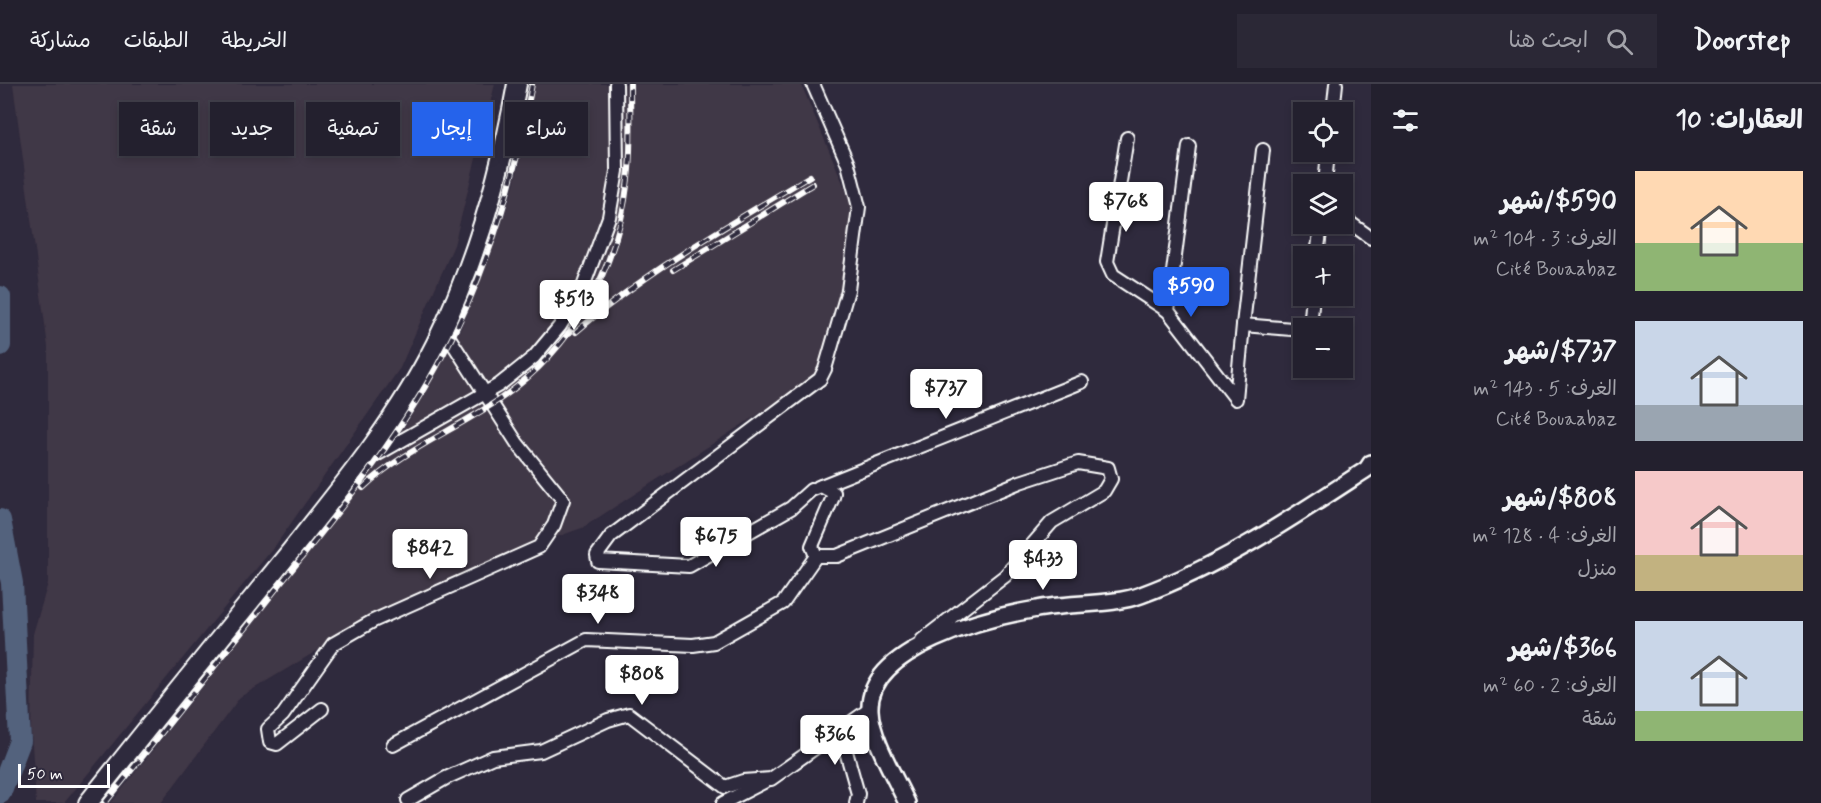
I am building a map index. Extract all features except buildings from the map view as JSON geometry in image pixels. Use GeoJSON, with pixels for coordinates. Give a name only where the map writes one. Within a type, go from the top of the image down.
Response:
{"type":"FeatureCollection","features":[{"type":"Feature","properties":{"kind":"main road"},"geometry":{"type":"LineString","coordinates":[[88,803],[358,465],[397,409],[443,328],[485,217],[508,138],[517,84]]}},
{"type":"Feature","properties":{"kind":"street"},"geometry":{"type":"LineString","coordinates":[[358,465],[485,394],[534,357],[560,326],[583,287],[596,257],[615,190],[616,84]]}},
{"type":"Feature","properties":{"kind":"street"},"geometry":{"type":"LineString","coordinates":[[813,84],[848,164],[859,207],[848,290],[825,369],[820,379],[611,536],[597,555],[598,561],[689,566],[790,508],[811,490],[1082,381]]}},
{"type":"Feature","properties":{"kind":"street"},"geometry":{"type":"LineString","coordinates":[[1333,102],[1336,84]]}},
{"type":"Feature","properties":{"kind":"street"},"geometry":{"type":"LineString","coordinates":[[1127,138],[1107,262],[1113,275],[1167,312],[1236,399],[1263,150]]}},
{"type":"Feature","properties":{"kind":"street"},"geometry":{"type":"LineString","coordinates":[[1167,312],[1189,146]]}},
{"type":"Feature","properties":{"kind":"street"},"geometry":{"type":"LineString","coordinates":[[1353,225],[1371,238]]}},
{"type":"Feature","properties":{"kind":"street"},"geometry":{"type":"LineString","coordinates":[[1243,325],[1293,328]]}},
{"type":"Feature","properties":{"kind":"street"},"geometry":{"type":"LineString","coordinates":[[322,709],[277,744],[270,742],[268,729],[283,715],[333,644],[373,621],[539,547],[554,525],[563,500],[517,443],[443,328]]}},
{"type":"Feature","properties":{"kind":"street"},"geometry":{"type":"LineString","coordinates":[[816,556],[837,556],[1020,482],[1078,463],[1108,468],[1111,479],[1104,491],[1052,522],[1005,576],[904,654],[887,670],[875,689],[870,709],[874,730],[907,803]]}},
{"type":"Feature","properties":{"kind":"street"},"geometry":{"type":"LineString","coordinates":[[904,654],[947,633],[1036,609],[1139,596],[1257,541],[1367,469],[1371,463]]}},
{"type":"Feature","properties":{"kind":"street"},"geometry":{"type":"LineString","coordinates":[[816,556],[812,546],[834,493],[821,486]]}},
{"type":"Feature","properties":{"kind":"street"},"geometry":{"type":"LineString","coordinates":[[393,745],[586,640],[693,645],[714,642],[783,603],[816,556]]}},
{"type":"Feature","properties":{"kind":"street"},"geometry":{"type":"LineString","coordinates":[[723,803],[771,779],[870,709]]}},
{"type":"Feature","properties":{"kind":"street"},"geometry":{"type":"LineString","coordinates":[[408,800],[446,778],[493,758],[541,751],[608,720],[629,714],[725,787],[743,781],[771,779]]}},
{"type":"Feature","properties":{"kind":"street"},"geometry":{"type":"LineString","coordinates":[[840,730],[858,794],[856,803]]}},
{"type":"Feature","properties":{"kind":"shaded area"},"geometry":{"type":"Polygon","coordinates":[[[13,84],[495,84],[490,102],[412,102],[412,156],[477,156],[454,245],[400,368],[275,546],[64,803],[36,803],[31,730],[33,634],[48,583],[48,347],[13,84]]]}},
{"type":"Feature","properties":{"kind":"shaded area"},"geometry":{"type":"Polygon","coordinates":[[[533,84],[801,84],[853,207],[850,259],[819,375],[582,528],[539,543],[363,623],[240,697],[161,803],[111,803],[344,508],[409,420],[461,328],[488,262],[512,192],[521,156],[588,156],[588,102],[530,102],[533,84]]]}},
{"type":"Feature","properties":{"kind":"waterway"},"geometry":{"type":"LineString","coordinates":[[0,297],[0,345]]}},
{"type":"Feature","properties":{"kind":"waterway"},"geometry":{"type":"LineString","coordinates":[[0,520],[12,583],[20,741],[0,793]]}},
{"type":"Feature","properties":{"kind":"railway"},"geometry":{"type":"LineString","coordinates":[[105,803],[343,505],[402,424],[420,395],[454,333],[484,265],[517,157],[532,84]]}},
{"type":"Feature","properties":{"kind":"railway"},"geometry":{"type":"LineString","coordinates":[[363,488],[395,463],[483,410],[526,379],[550,356],[588,303],[603,274],[623,212],[630,155],[630,84]]}},
{"type":"Feature","properties":{"kind":"railway"},"geometry":{"type":"LineString","coordinates":[[576,332],[660,268],[810,176]]}},
{"type":"Feature","properties":{"kind":"railway"},"geometry":{"type":"LineString","coordinates":[[673,270],[813,184]]}}]}
